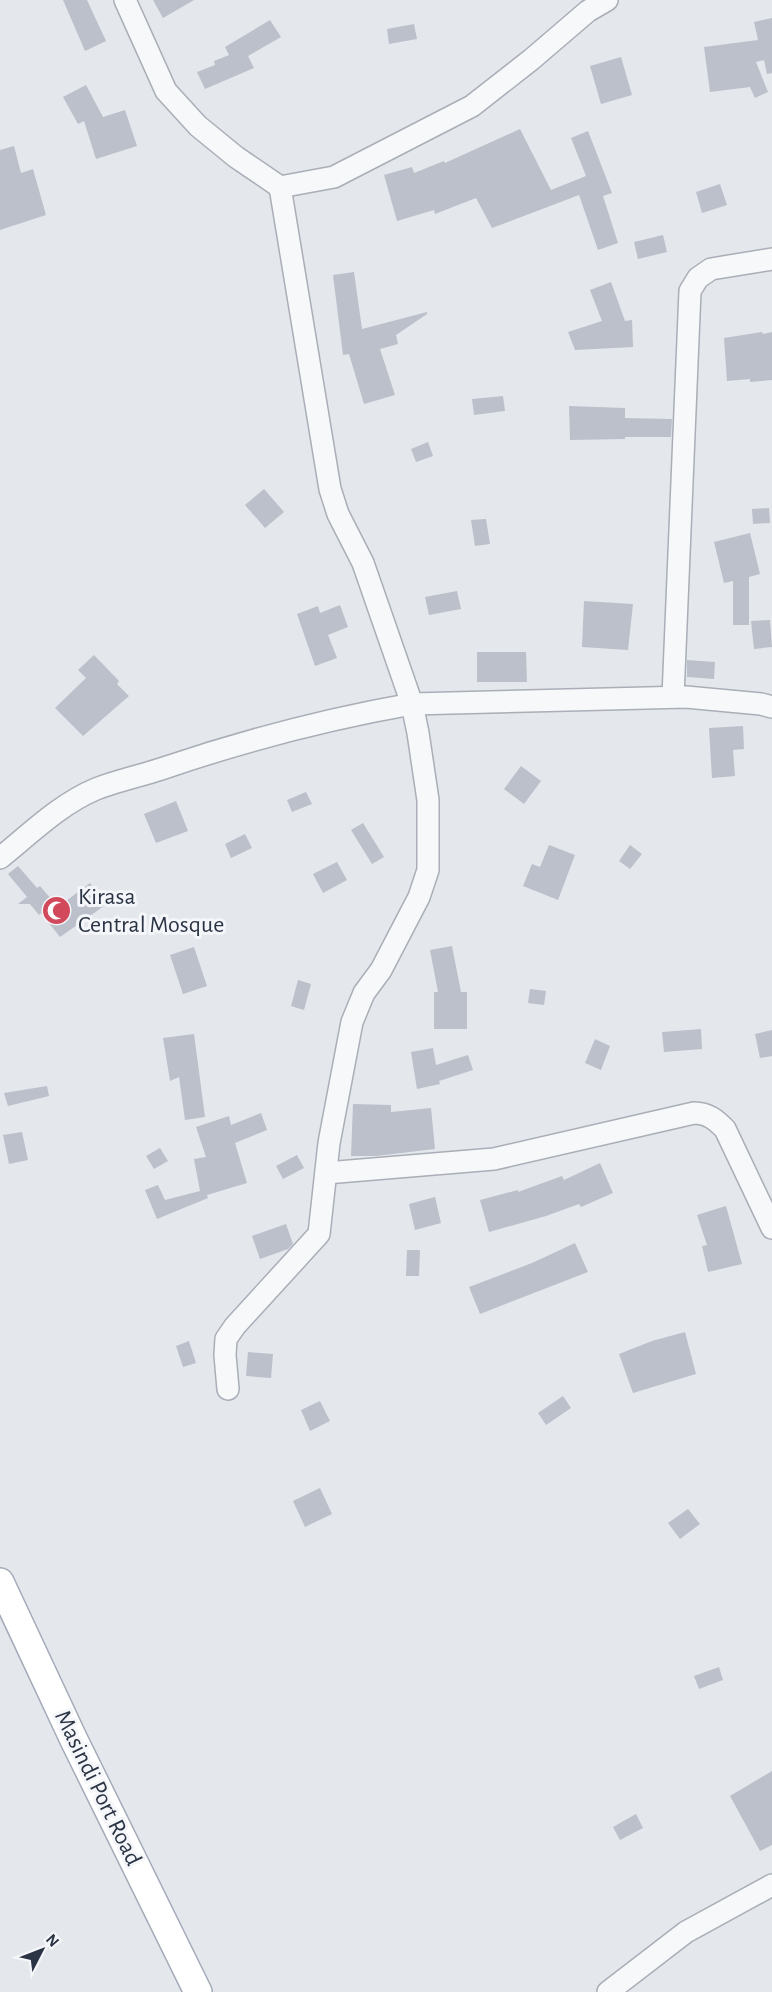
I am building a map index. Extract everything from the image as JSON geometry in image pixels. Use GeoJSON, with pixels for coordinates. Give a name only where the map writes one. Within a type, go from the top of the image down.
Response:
{"type":"FeatureCollection","features":[{"type":"Feature","properties":{"kind":"main road","name":"Masindi Port Road"},"geometry":{"type":"LineString","coordinates":[[0,1582],[73,1738],[198,1992]]}},
{"type":"Feature","properties":{"kind":"street"},"geometry":{"type":"LineString","coordinates":[[125,0],[166,91],[198,126],[236,157],[280,187],[334,177],[472,106],[588,11],[607,0]]}},
{"type":"Feature","properties":{"kind":"street"},"geometry":{"type":"LineString","coordinates":[[228,1389],[226,1339],[265,1292],[319,1234],[329,1143],[352,1022],[364,993],[381,970],[419,897],[428,870],[428,800],[412,704],[363,562],[338,514],[330,489],[280,187]]}},
{"type":"Feature","properties":{"kind":"street"},"geometry":{"type":"LineString","coordinates":[[673,697],[690,291],[698,278],[711,269],[772,259]]}},
{"type":"Feature","properties":{"kind":"street"},"geometry":{"type":"LineString","coordinates":[[0,858],[62,809],[96,789],[217,750],[334,719],[412,704],[673,697],[761,704],[772,707]]}},
{"type":"Feature","properties":{"kind":"street"},"geometry":{"type":"LineString","coordinates":[[326,1173],[494,1159],[703,1113],[715,1119],[725,1129],[772,1228]]}},
{"type":"Feature","properties":{"kind":"street"},"geometry":{"type":"LineString","coordinates":[[608,1992],[686,1932],[772,1885]]}},
{"type":"Feature","properties":{"kind":"building"},"geometry":{"type":"Polygon","coordinates":[[[63,0],[87,0],[106,41],[85,51],[63,0]]]}},
{"type":"Feature","properties":{"kind":"building"},"geometry":{"type":"Polygon","coordinates":[[[153,0],[194,0],[163,18],[153,0]]]}},
{"type":"Feature","properties":{"kind":"building"},"geometry":{"type":"Polygon","coordinates":[[[772,18],[772,73],[767,74],[764,60],[756,62],[768,92],[755,98],[750,87],[710,92],[704,47],[758,40],[754,22],[772,18]]]}},
{"type":"Feature","properties":{"kind":"building"},"geometry":{"type":"Polygon","coordinates":[[[270,20],[281,37],[248,56],[254,68],[205,89],[197,72],[215,65],[214,61],[229,55],[225,47],[270,20]]]}},
{"type":"Feature","properties":{"kind":"building"},"geometry":{"type":"Polygon","coordinates":[[[414,24],[417,39],[389,44],[387,29],[414,24]]]}},
{"type":"Feature","properties":{"kind":"building"},"geometry":{"type":"Polygon","coordinates":[[[621,57],[632,95],[601,104],[590,66],[621,57]]]}},
{"type":"Feature","properties":{"kind":"building"},"geometry":{"type":"Polygon","coordinates":[[[86,85],[103,117],[125,110],[137,146],[96,159],[84,121],[78,124],[63,97],[86,85]]]}},
{"type":"Feature","properties":{"kind":"building"},"geometry":{"type":"Polygon","coordinates":[[[520,129],[551,190],[586,176],[571,138],[588,131],[612,193],[603,196],[618,243],[598,250],[579,195],[492,228],[476,198],[435,214],[434,210],[397,221],[384,175],[412,167],[414,173],[444,161],[445,163],[520,129]]]}},
{"type":"Feature","properties":{"kind":"building"},"geometry":{"type":"Polygon","coordinates":[[[14,146],[21,173],[33,169],[46,215],[0,230],[0,150],[14,146]]]}},
{"type":"Feature","properties":{"kind":"building"},"geometry":{"type":"Polygon","coordinates":[[[720,184],[727,205],[702,213],[696,192],[720,184]]]}},
{"type":"Feature","properties":{"kind":"building"},"geometry":{"type":"Polygon","coordinates":[[[663,235],[667,252],[638,259],[634,242],[663,235]]]}},
{"type":"Feature","properties":{"kind":"building"},"geometry":{"type":"Polygon","coordinates":[[[354,272],[362,329],[427,312],[396,335],[398,344],[380,349],[395,395],[364,404],[349,354],[343,355],[333,275],[354,272]]]}},
{"type":"Feature","properties":{"kind":"building"},"geometry":{"type":"Polygon","coordinates":[[[611,282],[625,321],[632,320],[633,347],[575,350],[568,332],[602,321],[590,290],[611,282]]]}},
{"type":"Feature","properties":{"kind":"building"},"geometry":{"type":"Polygon","coordinates":[[[762,332],[763,334],[772,332],[772,380],[727,381],[724,338],[762,332]]]}},
{"type":"Feature","properties":{"kind":"building"},"geometry":{"type":"Polygon","coordinates":[[[503,396],[505,411],[474,415],[472,399],[503,396]]]}},
{"type":"Feature","properties":{"kind":"building"},"geometry":{"type":"Polygon","coordinates":[[[569,406],[625,408],[625,418],[672,419],[671,437],[570,440],[569,406]]]}},
{"type":"Feature","properties":{"kind":"building"},"geometry":{"type":"Polygon","coordinates":[[[428,442],[433,456],[416,462],[411,449],[428,442]]]}},
{"type":"Feature","properties":{"kind":"building"},"geometry":{"type":"Polygon","coordinates":[[[264,489],[284,512],[265,528],[245,505],[264,489]]]}},
{"type":"Feature","properties":{"kind":"building"},"geometry":{"type":"Polygon","coordinates":[[[769,508],[770,523],[753,524],[752,509],[769,508]]]}},
{"type":"Feature","properties":{"kind":"building"},"geometry":{"type":"Polygon","coordinates":[[[486,519],[490,544],[475,546],[471,520],[486,519]]]}},
{"type":"Feature","properties":{"kind":"building"},"geometry":{"type":"Polygon","coordinates":[[[750,533],[760,574],[749,577],[749,625],[733,625],[733,581],[724,583],[714,542],[750,533]]]}},
{"type":"Feature","properties":{"kind":"building"},"geometry":{"type":"Polygon","coordinates":[[[457,591],[461,609],[429,615],[425,597],[457,591]]]}},
{"type":"Feature","properties":{"kind":"building"},"geometry":{"type":"Polygon","coordinates":[[[584,601],[633,604],[628,650],[582,647],[584,601]]]}},
{"type":"Feature","properties":{"kind":"building"},"geometry":{"type":"Polygon","coordinates":[[[340,605],[348,627],[328,635],[337,658],[315,666],[297,614],[318,606],[320,613],[340,605]]]}},
{"type":"Feature","properties":{"kind":"building"},"geometry":{"type":"Polygon","coordinates":[[[770,620],[772,647],[754,649],[751,621],[770,620]]]}},
{"type":"Feature","properties":{"kind":"building"},"geometry":{"type":"Polygon","coordinates":[[[477,652],[526,652],[527,682],[477,682],[477,652]]]}},
{"type":"Feature","properties":{"kind":"building"},"geometry":{"type":"Polygon","coordinates":[[[94,655],[119,681],[117,684],[129,696],[83,736],[55,708],[86,678],[78,670],[94,655]]]}},
{"type":"Feature","properties":{"kind":"building"},"geometry":{"type":"Polygon","coordinates":[[[687,660],[715,662],[714,679],[687,677],[687,660]]]}},
{"type":"Feature","properties":{"kind":"building"},"geometry":{"type":"Polygon","coordinates":[[[743,726],[744,749],[733,750],[735,776],[712,778],[709,728],[743,726]]]}},
{"type":"Feature","properties":{"kind":"building"},"geometry":{"type":"Polygon","coordinates":[[[521,766],[541,781],[524,804],[504,789],[521,766]]]}},
{"type":"Feature","properties":{"kind":"building"},"geometry":{"type":"Polygon","coordinates":[[[306,792],[312,804],[292,812],[287,800],[306,792]]]}},
{"type":"Feature","properties":{"kind":"building"},"geometry":{"type":"Polygon","coordinates":[[[176,801],[188,831],[156,843],[144,814],[176,801]]]}},
{"type":"Feature","properties":{"kind":"building"},"geometry":{"type":"Polygon","coordinates":[[[363,823],[384,857],[372,864],[351,830],[363,823]]]}},
{"type":"Feature","properties":{"kind":"building"},"geometry":{"type":"Polygon","coordinates":[[[245,834],[252,848],[231,858],[225,844],[245,834]]]}},
{"type":"Feature","properties":{"kind":"building"},"geometry":{"type":"Polygon","coordinates":[[[549,845],[575,855],[558,900],[523,886],[532,864],[540,867],[549,845]]]}},
{"type":"Feature","properties":{"kind":"building"},"geometry":{"type":"Polygon","coordinates":[[[630,845],[642,854],[630,869],[619,861],[630,845]]]}},
{"type":"Feature","properties":{"kind":"building"},"geometry":{"type":"Polygon","coordinates":[[[337,862],[347,880],[323,893],[313,874],[337,862]]]}},
{"type":"Feature","properties":{"kind":"building"},"geometry":{"type":"Polygon","coordinates":[[[18,866],[58,907],[90,883],[104,906],[60,937],[41,913],[39,915],[30,904],[18,904],[27,897],[8,874],[18,866]]]}},
{"type":"Feature","properties":{"kind":"building"},"geometry":{"type":"Polygon","coordinates":[[[452,946],[461,992],[467,992],[467,1029],[434,1029],[434,992],[438,992],[430,950],[452,946]]]}},
{"type":"Feature","properties":{"kind":"building"},"geometry":{"type":"Polygon","coordinates":[[[194,947],[207,986],[183,994],[170,955],[194,947]]]}},
{"type":"Feature","properties":{"kind":"building"},"geometry":{"type":"Polygon","coordinates":[[[298,980],[311,984],[304,1010],[291,1006],[298,980]]]}},
{"type":"Feature","properties":{"kind":"building"},"geometry":{"type":"Polygon","coordinates":[[[530,989],[546,991],[544,1005],[528,1003],[530,989]]]}},
{"type":"Feature","properties":{"kind":"building"},"geometry":{"type":"Polygon","coordinates":[[[701,1029],[702,1049],[664,1052],[662,1032],[701,1029]]]}},
{"type":"Feature","properties":{"kind":"building"},"geometry":{"type":"Polygon","coordinates":[[[772,1030],[772,1056],[760,1058],[755,1034],[772,1030]]]}},
{"type":"Feature","properties":{"kind":"building"},"geometry":{"type":"Polygon","coordinates":[[[194,1034],[205,1117],[185,1120],[179,1077],[170,1081],[163,1038],[194,1034]]]}},
{"type":"Feature","properties":{"kind":"building"},"geometry":{"type":"Polygon","coordinates":[[[595,1039],[610,1046],[601,1070],[585,1063],[595,1039]]]}},
{"type":"Feature","properties":{"kind":"building"},"geometry":{"type":"Polygon","coordinates":[[[433,1048],[436,1065],[468,1055],[473,1070],[439,1081],[440,1084],[417,1089],[411,1052],[433,1048]]]}},
{"type":"Feature","properties":{"kind":"building"},"geometry":{"type":"Polygon","coordinates":[[[47,1086],[49,1096],[8,1106],[4,1093],[47,1086]]]}},
{"type":"Feature","properties":{"kind":"building"},"geometry":{"type":"Polygon","coordinates":[[[353,1104],[391,1105],[391,1112],[431,1108],[435,1149],[376,1156],[351,1156],[353,1104]]]}},
{"type":"Feature","properties":{"kind":"building"},"geometry":{"type":"Polygon","coordinates":[[[261,1113],[267,1130],[235,1143],[247,1183],[207,1195],[208,1198],[157,1219],[145,1190],[158,1185],[165,1200],[200,1191],[194,1159],[206,1157],[196,1127],[229,1116],[231,1125],[261,1113]]]}},
{"type":"Feature","properties":{"kind":"building"},"geometry":{"type":"Polygon","coordinates":[[[22,1132],[28,1160],[9,1164],[3,1135],[22,1132]]]}},
{"type":"Feature","properties":{"kind":"building"},"geometry":{"type":"Polygon","coordinates":[[[160,1148],[168,1161],[154,1169],[146,1156],[160,1148]]]}},
{"type":"Feature","properties":{"kind":"building"},"geometry":{"type":"Polygon","coordinates":[[[297,1155],[304,1168],[283,1179],[276,1166],[297,1155]]]}},
{"type":"Feature","properties":{"kind":"building"},"geometry":{"type":"Polygon","coordinates":[[[600,1163],[613,1193],[581,1207],[579,1204],[489,1232],[480,1200],[518,1190],[518,1192],[562,1176],[564,1180],[600,1163]]]}},
{"type":"Feature","properties":{"kind":"building"},"geometry":{"type":"Polygon","coordinates":[[[435,1197],[441,1223],[415,1230],[409,1204],[435,1197]]]}},
{"type":"Feature","properties":{"kind":"building"},"geometry":{"type":"Polygon","coordinates":[[[726,1206],[742,1264],[708,1272],[702,1246],[707,1245],[697,1215],[726,1206]]]}},
{"type":"Feature","properties":{"kind":"building"},"geometry":{"type":"Polygon","coordinates":[[[286,1224],[293,1244],[288,1249],[260,1259],[252,1236],[286,1224]]]}},
{"type":"Feature","properties":{"kind":"building"},"geometry":{"type":"Polygon","coordinates":[[[575,1243],[588,1272],[480,1314],[469,1287],[532,1263],[575,1243]]]}},
{"type":"Feature","properties":{"kind":"building"},"geometry":{"type":"Polygon","coordinates":[[[407,1250],[420,1250],[419,1276],[406,1276],[407,1250]]]}},
{"type":"Feature","properties":{"kind":"building"},"geometry":{"type":"Polygon","coordinates":[[[685,1332],[696,1374],[633,1393],[619,1354],[652,1341],[685,1332]]]}},
{"type":"Feature","properties":{"kind":"building"},"geometry":{"type":"Polygon","coordinates":[[[189,1341],[196,1363],[183,1367],[176,1346],[189,1341]]]}},
{"type":"Feature","properties":{"kind":"building"},"geometry":{"type":"Polygon","coordinates":[[[248,1352],[273,1354],[271,1378],[246,1376],[248,1352]]]}},
{"type":"Feature","properties":{"kind":"building"},"geometry":{"type":"Polygon","coordinates":[[[563,1396],[571,1408],[546,1425],[538,1413],[563,1396]]]}},
{"type":"Feature","properties":{"kind":"building"},"geometry":{"type":"Polygon","coordinates":[[[320,1401],[330,1421],[310,1431],[301,1410],[320,1401]]]}},
{"type":"Feature","properties":{"kind":"building"},"geometry":{"type":"Polygon","coordinates":[[[320,1488],[332,1514],[305,1527],[293,1501],[320,1488]]]}},
{"type":"Feature","properties":{"kind":"building"},"geometry":{"type":"Polygon","coordinates":[[[688,1509],[700,1524],[680,1539],[668,1523],[688,1509]]]}},
{"type":"Feature","properties":{"kind":"building"},"geometry":{"type":"Polygon","coordinates":[[[719,1667],[723,1680],[699,1689],[694,1676],[719,1667]]]}},
{"type":"Feature","properties":{"kind":"building"},"geometry":{"type":"Polygon","coordinates":[[[772,1771],[772,1845],[760,1851],[730,1796],[772,1771]]]}},
{"type":"Feature","properties":{"kind":"building"},"geometry":{"type":"Polygon","coordinates":[[[636,1814],[643,1828],[620,1840],[613,1827],[636,1814]]]}},
{"type":"Feature","properties":{"kind":"place","name":"Kirasa Central Mosque"},"geometry":{"type":"Point","coordinates":[57,911]}}]}
